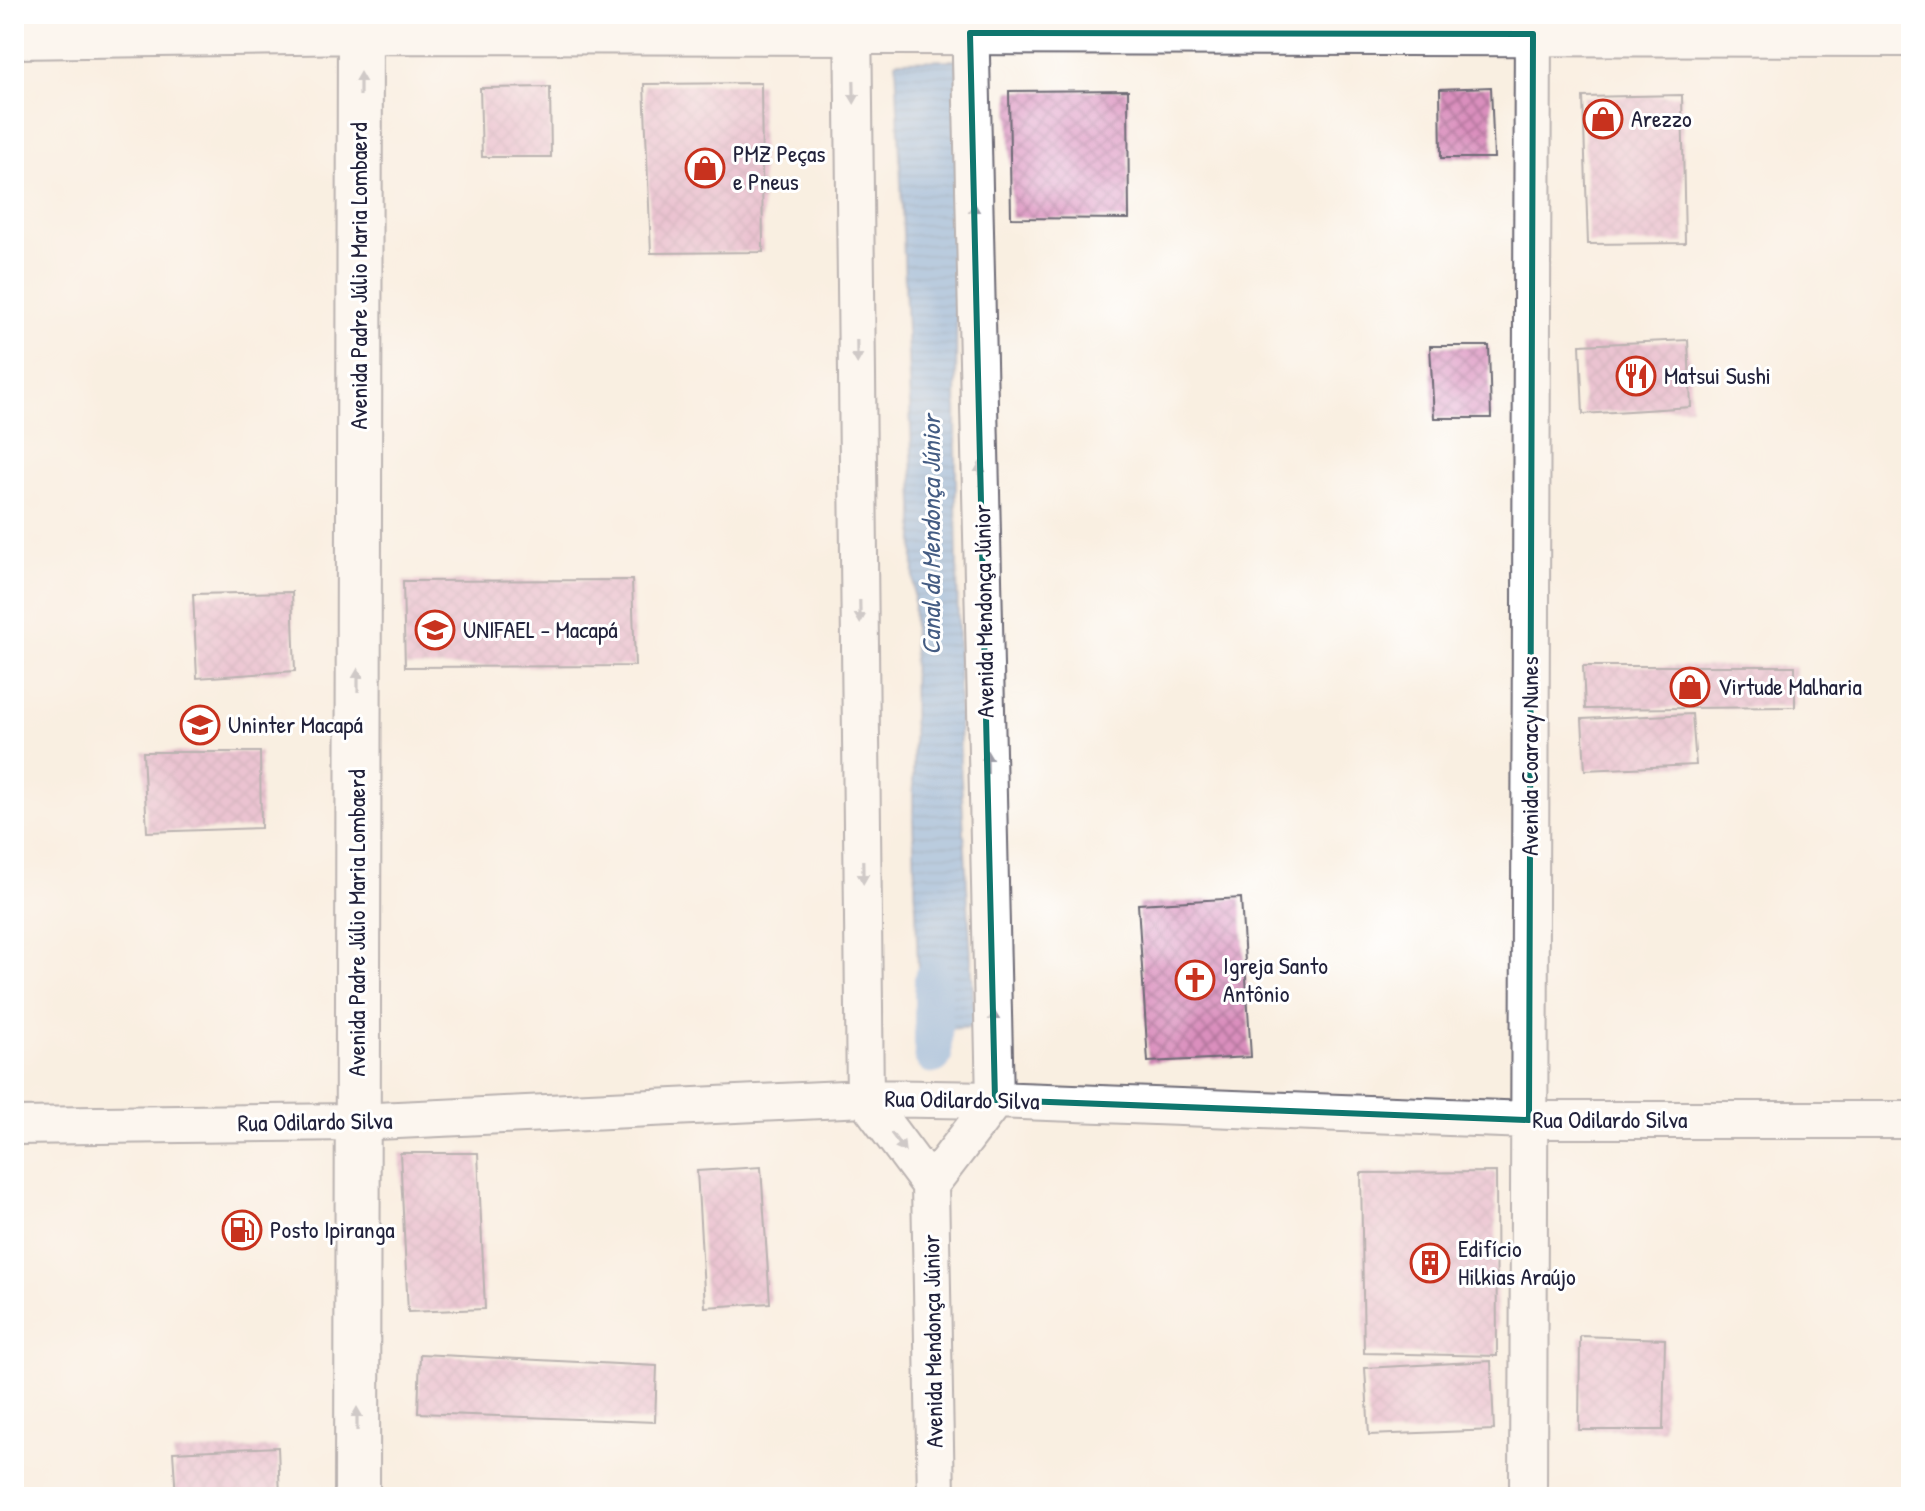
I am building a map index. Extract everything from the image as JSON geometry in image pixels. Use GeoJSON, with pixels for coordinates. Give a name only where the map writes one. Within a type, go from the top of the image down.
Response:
{"type":"FeatureCollection","features":[{"type":"Feature","properties":{"kind":"street"},"geometry":{"type":"LineString","coordinates":[[14,36],[360,23],[964,27],[1533,24],[1911,34]]}},
{"type":"Feature","properties":{"kind":"street","name":"Avenida Padre Júlio Maria Lombaerd"},"geometry":{"type":"LineString","coordinates":[[357,1497],[360,23]]}},
{"type":"Feature","properties":{"kind":"street","name":"Avenida Coaracy Nunes"},"geometry":{"type":"LineString","coordinates":[[1528,1497],[1533,24]]}},
{"type":"Feature","properties":{"kind":"street"},"geometry":{"type":"LineString","coordinates":[[867,26],[865,1098],[930,1185],[995,1100]]}},
{"type":"Feature","properties":{"kind":"street","name":"Avenida Mendonça Júnior"},"geometry":{"type":"LineString","coordinates":[[964,27],[995,1100]]}},
{"type":"Feature","properties":{"kind":"street","name":"Rua Odilardo Silva"},"geometry":{"type":"LineString","coordinates":[[14,1126],[356,1122],[865,1098],[1529,1120],[1911,1120]]}},
{"type":"Feature","properties":{"kind":"street","name":"Avenida Mendonça Júnior"},"geometry":{"type":"LineString","coordinates":[[930,1185],[936,1497]]}},
{"type":"Feature","properties":{"kind":"highlighted area"},"geometry":{"type":"Polygon","coordinates":[[[970,33],[1533,34],[1529,1120],[995,1100],[970,33]]]}},
{"type":"Feature","properties":{"kind":"water"},"geometry":{"type":"Polygon","coordinates":[[[957,60],[956,494],[960,761],[975,1027],[920,1031],[913,819],[914,504],[896,61],[957,60]]]}},
{"type":"Feature","properties":{"kind":"building","name":"PMZ Peças e Pneus"},"geometry":{"type":"Polygon","coordinates":[[[761,83],[763,252],[651,253],[644,84],[761,83]]]}},
{"type":"Feature","properties":{"kind":"building"},"geometry":{"type":"Polygon","coordinates":[[[550,87],[551,157],[482,157],[480,88],[550,87]]]}},
{"type":"Feature","properties":{"kind":"building"},"geometry":{"type":"Polygon","coordinates":[[[1491,87],[1494,158],[1441,158],[1440,89],[1491,87]]]}},
{"type":"Feature","properties":{"kind":"building"},"geometry":{"type":"Polygon","coordinates":[[[1128,90],[1129,219],[1011,218],[1009,91],[1128,90]]]}},
{"type":"Feature","properties":{"kind":"building"},"geometry":{"type":"Polygon","coordinates":[[[1682,95],[1685,243],[1588,244],[1583,97],[1682,95]]]}},
{"type":"Feature","properties":{"kind":"building","name":"Matsui Sushi"},"geometry":{"type":"Polygon","coordinates":[[[1688,340],[1691,407],[1583,414],[1580,345],[1688,340]]]}},
{"type":"Feature","properties":{"kind":"building"},"geometry":{"type":"Polygon","coordinates":[[[1430,346],[1489,346],[1491,418],[1434,418],[1430,346]]]}},
{"type":"Feature","properties":{"kind":"building"},"geometry":{"type":"Polygon","coordinates":[[[632,580],[635,666],[405,667],[403,581],[632,580]]]}},
{"type":"Feature","properties":{"kind":"building"},"geometry":{"type":"Polygon","coordinates":[[[292,592],[295,671],[197,678],[193,594],[292,592]]]}},
{"type":"Feature","properties":{"kind":"building","name":"Virtude Malharia"},"geometry":{"type":"Polygon","coordinates":[[[1583,666],[1795,666],[1795,707],[1585,709],[1583,666]]]}},
{"type":"Feature","properties":{"kind":"building"},"geometry":{"type":"Polygon","coordinates":[[[1692,714],[1696,765],[1585,770],[1582,719],[1692,714]]]}},
{"type":"Feature","properties":{"kind":"building"},"geometry":{"type":"Polygon","coordinates":[[[143,752],[260,752],[261,828],[147,832],[143,752]]]}},
{"type":"Feature","properties":{"kind":"building","name":"Igreja Santo Antônio"},"geometry":{"type":"Polygon","coordinates":[[[1241,898],[1251,1057],[1148,1062],[1138,904],[1241,898]]]}},
{"type":"Feature","properties":{"kind":"building"},"geometry":{"type":"Polygon","coordinates":[[[400,1153],[478,1153],[485,1309],[408,1312],[400,1153]]]}},
{"type":"Feature","properties":{"kind":"building"},"geometry":{"type":"Polygon","coordinates":[[[761,1167],[770,1303],[705,1307],[697,1171],[761,1167]]]}},
{"type":"Feature","properties":{"kind":"building","name":"Edifício Hilkias Araújo"},"geometry":{"type":"Polygon","coordinates":[[[1496,1172],[1497,1356],[1364,1353],[1361,1173],[1496,1172]]]}},
{"type":"Feature","properties":{"kind":"building"},"geometry":{"type":"Polygon","coordinates":[[[14,1282],[17,1282],[18,1342],[14,1342],[14,1282]]]}},
{"type":"Feature","properties":{"kind":"building"},"geometry":{"type":"Polygon","coordinates":[[[1580,1336],[1665,1339],[1663,1430],[1579,1430],[1580,1336]]]}},
{"type":"Feature","properties":{"kind":"building"},"geometry":{"type":"Polygon","coordinates":[[[420,1354],[657,1366],[655,1422],[418,1413],[420,1354]]]}},
{"type":"Feature","properties":{"kind":"building"},"geometry":{"type":"Polygon","coordinates":[[[1491,1361],[1494,1430],[1369,1435],[1365,1368],[1491,1361]]]}},
{"type":"Feature","properties":{"kind":"building"},"geometry":{"type":"Polygon","coordinates":[[[278,1447],[280,1497],[176,1497],[173,1452],[278,1447]]]}},
{"type":"Feature","properties":{"kind":"waterway","name":"Canal da Mendonça Júnior"},"geometry":{"type":"LineString","coordinates":[[933,978],[933,1055]]}},
{"type":"Feature","properties":{"kind":"place","name":"Arezzo"},"geometry":{"type":"Point","coordinates":[1603,119]}},
{"type":"Feature","properties":{"kind":"place","name":"PMZ Peças e Pneus"},"geometry":{"type":"Point","coordinates":[705,168]}},
{"type":"Feature","properties":{"kind":"place","name":"Matsui Sushi"},"geometry":{"type":"Point","coordinates":[1636,376]}},
{"type":"Feature","properties":{"kind":"place","name":"UNIFAEL - Macapá"},"geometry":{"type":"Point","coordinates":[435,630]}},
{"type":"Feature","properties":{"kind":"place","name":"Virtude Malharia"},"geometry":{"type":"Point","coordinates":[1690,687]}},
{"type":"Feature","properties":{"kind":"place","name":"Uninter Macapá"},"geometry":{"type":"Point","coordinates":[200,725]}},
{"type":"Feature","properties":{"kind":"place","name":"Igreja Santo Antônio"},"geometry":{"type":"Point","coordinates":[1195,980]}},
{"type":"Feature","properties":{"kind":"place","name":"Posto Ipiranga"},"geometry":{"type":"Point","coordinates":[242,1230]}},
{"type":"Feature","properties":{"kind":"place","name":"Edifício Hilkias Araújo"},"geometry":{"type":"Point","coordinates":[1430,1263]}}]}
